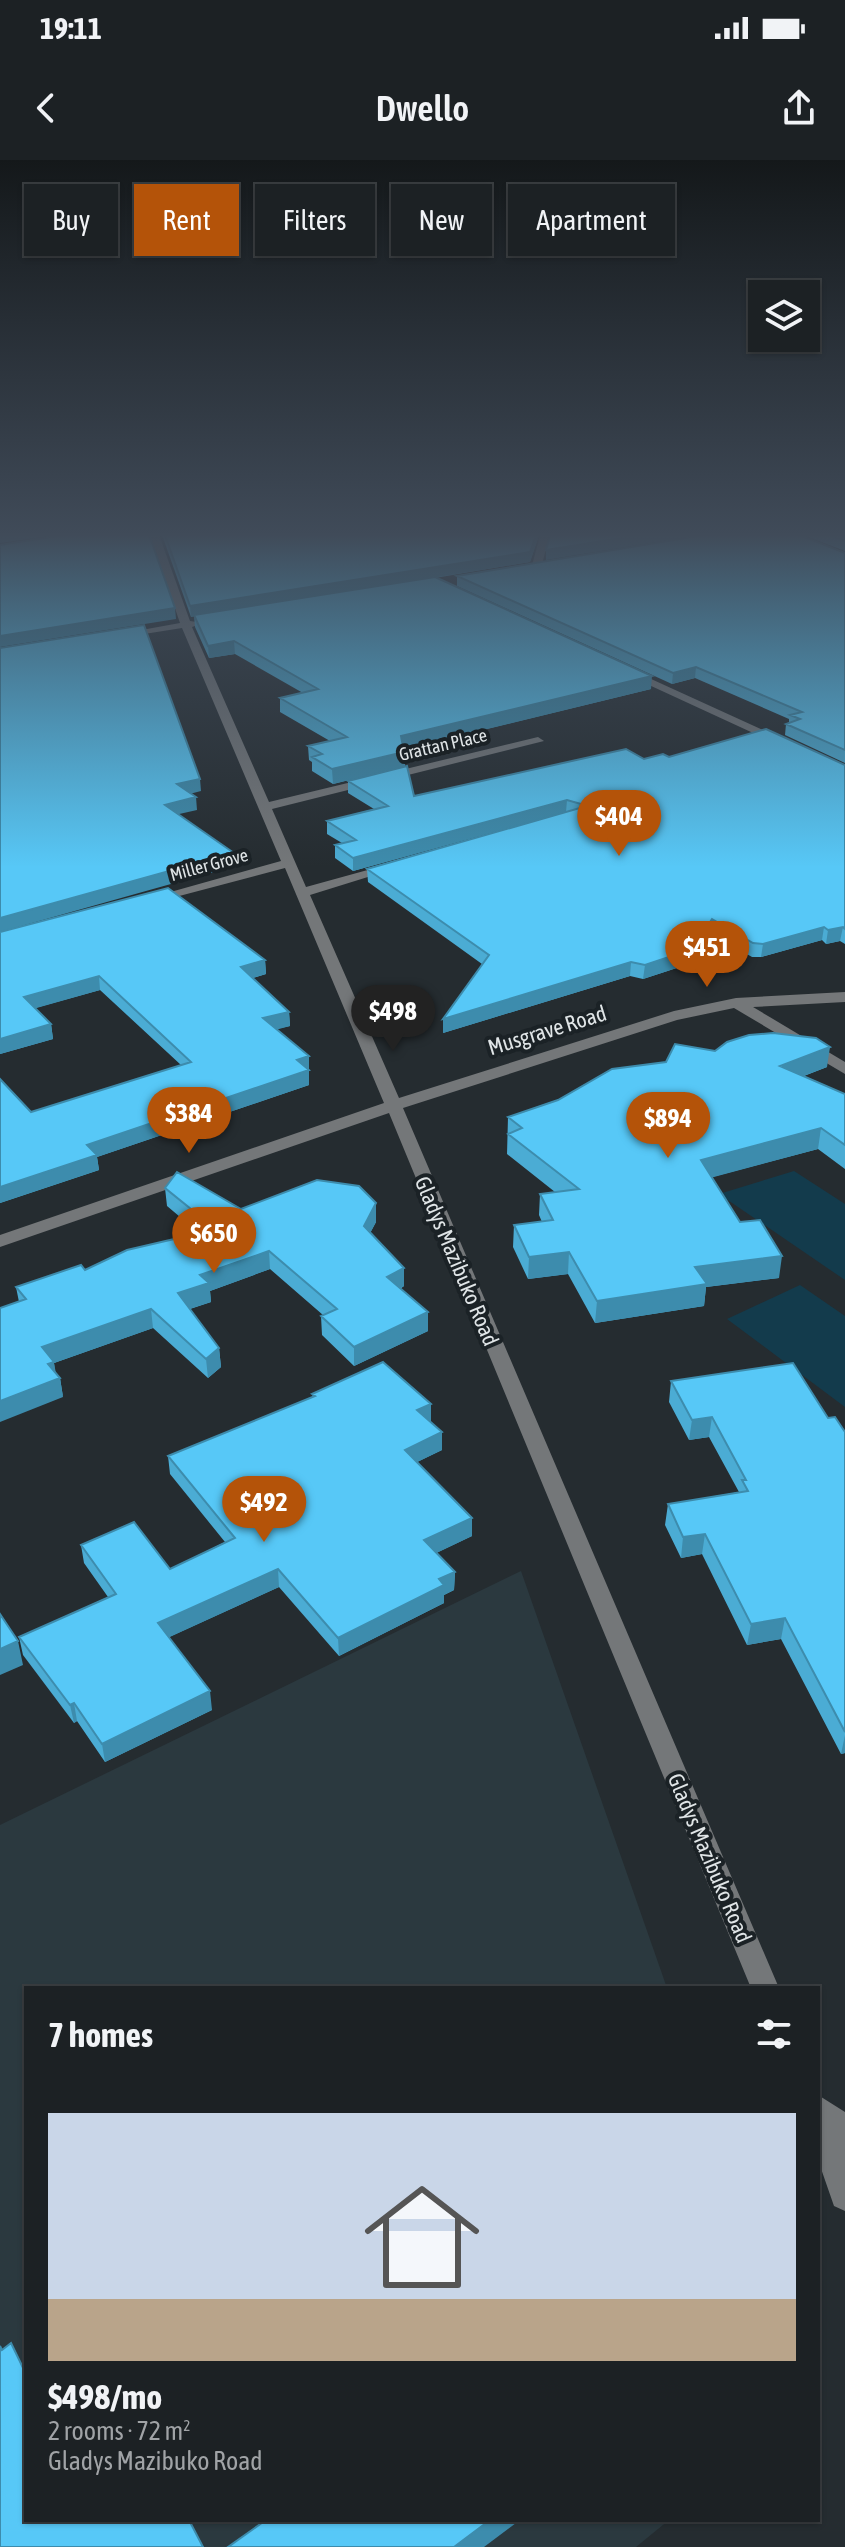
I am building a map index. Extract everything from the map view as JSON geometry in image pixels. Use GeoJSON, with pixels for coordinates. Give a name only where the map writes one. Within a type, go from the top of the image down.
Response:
{"type":"FeatureCollection","features":[{"type":"Feature","properties":{"kind":"street","name":"Gladys Mazibuko Road"},"geometry":{"type":"LineString","coordinates":[[194,643],[381,1075],[764,1986]]}},
{"type":"Feature","properties":{"kind":"street"},"geometry":{"type":"LineString","coordinates":[[613,664],[801,751]]}},
{"type":"Feature","properties":{"kind":"street","name":"Grattan Place"},"geometry":{"type":"LineString","coordinates":[[263,807],[538,741]]}},
{"type":"Feature","properties":{"kind":"street","name":"Miller Grove"},"geometry":{"type":"LineString","coordinates":[[137,903],[288,863]]}},
{"type":"Feature","properties":{"kind":"street"},"geometry":{"type":"LineString","coordinates":[[301,893],[406,864]]}},
{"type":"Feature","properties":{"kind":"street","name":"Musgrave Road"},"geometry":{"type":"LineString","coordinates":[[0,1241],[392,1107],[660,1020],[736,1003],[845,997]]}},
{"type":"Feature","properties":{"kind":"street"},"geometry":{"type":"LineString","coordinates":[[736,1003],[845,1069]]}},
{"type":"Feature","properties":{"kind":"street"},"geometry":{"type":"LineString","coordinates":[[820,2113],[845,2131]]}},
{"type":"Feature","properties":{"kind":"street"},"geometry":{"type":"LineString","coordinates":[[820,2118],[845,2195]]}},
{"type":"Feature","properties":{"kind":"shaded area"},"geometry":{"type":"Polygon","coordinates":[[[794,1171],[845,1204],[845,1280],[719,1194],[794,1171]]]}},
{"type":"Feature","properties":{"kind":"shaded area"},"geometry":{"type":"Polygon","coordinates":[[[800,1285],[845,1316],[845,1407],[727,1319],[800,1285]]]}},
{"type":"Feature","properties":{"kind":"shaded area"},"geometry":{"type":"Polygon","coordinates":[[[521,1571],[666,1986],[24,1986],[24,2522],[667,2522],[636,2547],[0,2547],[0,1825],[521,1571]]]}},
{"type":"Feature","properties":{"kind":"building"},"geometry":{"type":"Polygon","coordinates":[[[29,643],[151,643],[200,779],[177,784],[196,797],[165,805],[234,853],[0,918],[0,648],[29,643]]]}},
{"type":"Feature","properties":{"kind":"building"},"geometry":{"type":"Polygon","coordinates":[[[238,643],[581,643],[652,676],[401,736],[404,752],[332,769],[312,757],[322,754],[308,746],[347,737],[280,698],[318,689],[238,643]]]}},
{"type":"Feature","properties":{"kind":"building"},"geometry":{"type":"Polygon","coordinates":[[[607,643],[845,643],[845,750],[786,724],[800,719],[790,715],[802,712],[696,667],[673,673],[607,643]]]}},
{"type":"Feature","properties":{"kind":"building"},"geometry":{"type":"Polygon","coordinates":[[[766,729],[845,765],[845,929],[828,930],[824,927],[763,944],[753,943],[712,919],[693,949],[645,965],[631,962],[443,1019],[489,955],[367,869],[580,808],[581,804],[567,800],[353,858],[335,845],[356,840],[327,821],[388,806],[348,781],[407,766],[414,796],[626,749],[644,759],[663,754],[669,757],[766,729]]]}},
{"type":"Feature","properties":{"kind":"building"},"geometry":{"type":"Polygon","coordinates":[[[168,888],[265,960],[241,967],[289,1012],[263,1018],[309,1056],[297,1060],[309,1070],[87,1145],[97,1155],[0,1187],[0,1079],[31,1112],[191,1062],[99,976],[24,997],[51,1024],[0,1039],[0,932],[168,888]]]}},
{"type":"Feature","properties":{"kind":"building"},"geometry":{"type":"Polygon","coordinates":[[[773,1033],[816,1038],[830,1047],[780,1066],[845,1094],[845,1145],[821,1128],[701,1160],[740,1222],[760,1220],[782,1256],[695,1267],[707,1284],[597,1301],[569,1252],[529,1257],[514,1225],[553,1220],[540,1194],[579,1189],[508,1134],[522,1128],[508,1117],[558,1100],[612,1069],[666,1062],[675,1044],[715,1051],[727,1042],[749,1035],[773,1033]]]}},
{"type":"Feature","properties":{"kind":"building"},"geometry":{"type":"Polygon","coordinates":[[[177,1172],[241,1209],[317,1180],[359,1186],[376,1203],[364,1226],[404,1268],[387,1277],[428,1312],[354,1347],[321,1316],[337,1309],[269,1251],[200,1275],[209,1283],[178,1293],[219,1348],[206,1359],[151,1309],[42,1347],[54,1362],[48,1364],[60,1378],[0,1401],[0,1308],[26,1299],[16,1287],[81,1265],[85,1270],[127,1250],[200,1233],[192,1227],[207,1222],[165,1188],[177,1172]]]}},
{"type":"Feature","properties":{"kind":"building"},"geometry":{"type":"Polygon","coordinates":[[[383,1362],[431,1404],[417,1410],[442,1432],[405,1450],[472,1518],[424,1540],[455,1572],[439,1579],[444,1585],[338,1638],[278,1569],[158,1623],[210,1691],[102,1744],[74,1703],[70,1705],[19,1637],[116,1594],[81,1545],[134,1522],[170,1569],[235,1538],[168,1456],[315,1396],[312,1394],[383,1362]]]}},
{"type":"Feature","properties":{"kind":"building"},"geometry":{"type":"Polygon","coordinates":[[[793,1363],[828,1418],[835,1417],[845,1432],[845,1732],[785,1618],[751,1624],[705,1534],[683,1537],[668,1504],[748,1491],[742,1480],[746,1480],[712,1417],[692,1420],[671,1381],[793,1363]]]}},
{"type":"Feature","properties":{"kind":"building"},"geometry":{"type":"Polygon","coordinates":[[[0,1614],[18,1641],[0,1649],[0,1614]]]}},
{"type":"Feature","properties":{"kind":"building"},"geometry":{"type":"Polygon","coordinates":[[[11,2343],[24,2370],[24,2522],[190,2522],[203,2547],[0,2547],[0,2346],[2,2350],[11,2343]]]}},
{"type":"Feature","properties":{"kind":"building"},"geometry":{"type":"Polygon","coordinates":[[[263,2522],[487,2522],[454,2547],[228,2547],[263,2522]]]}}]}
